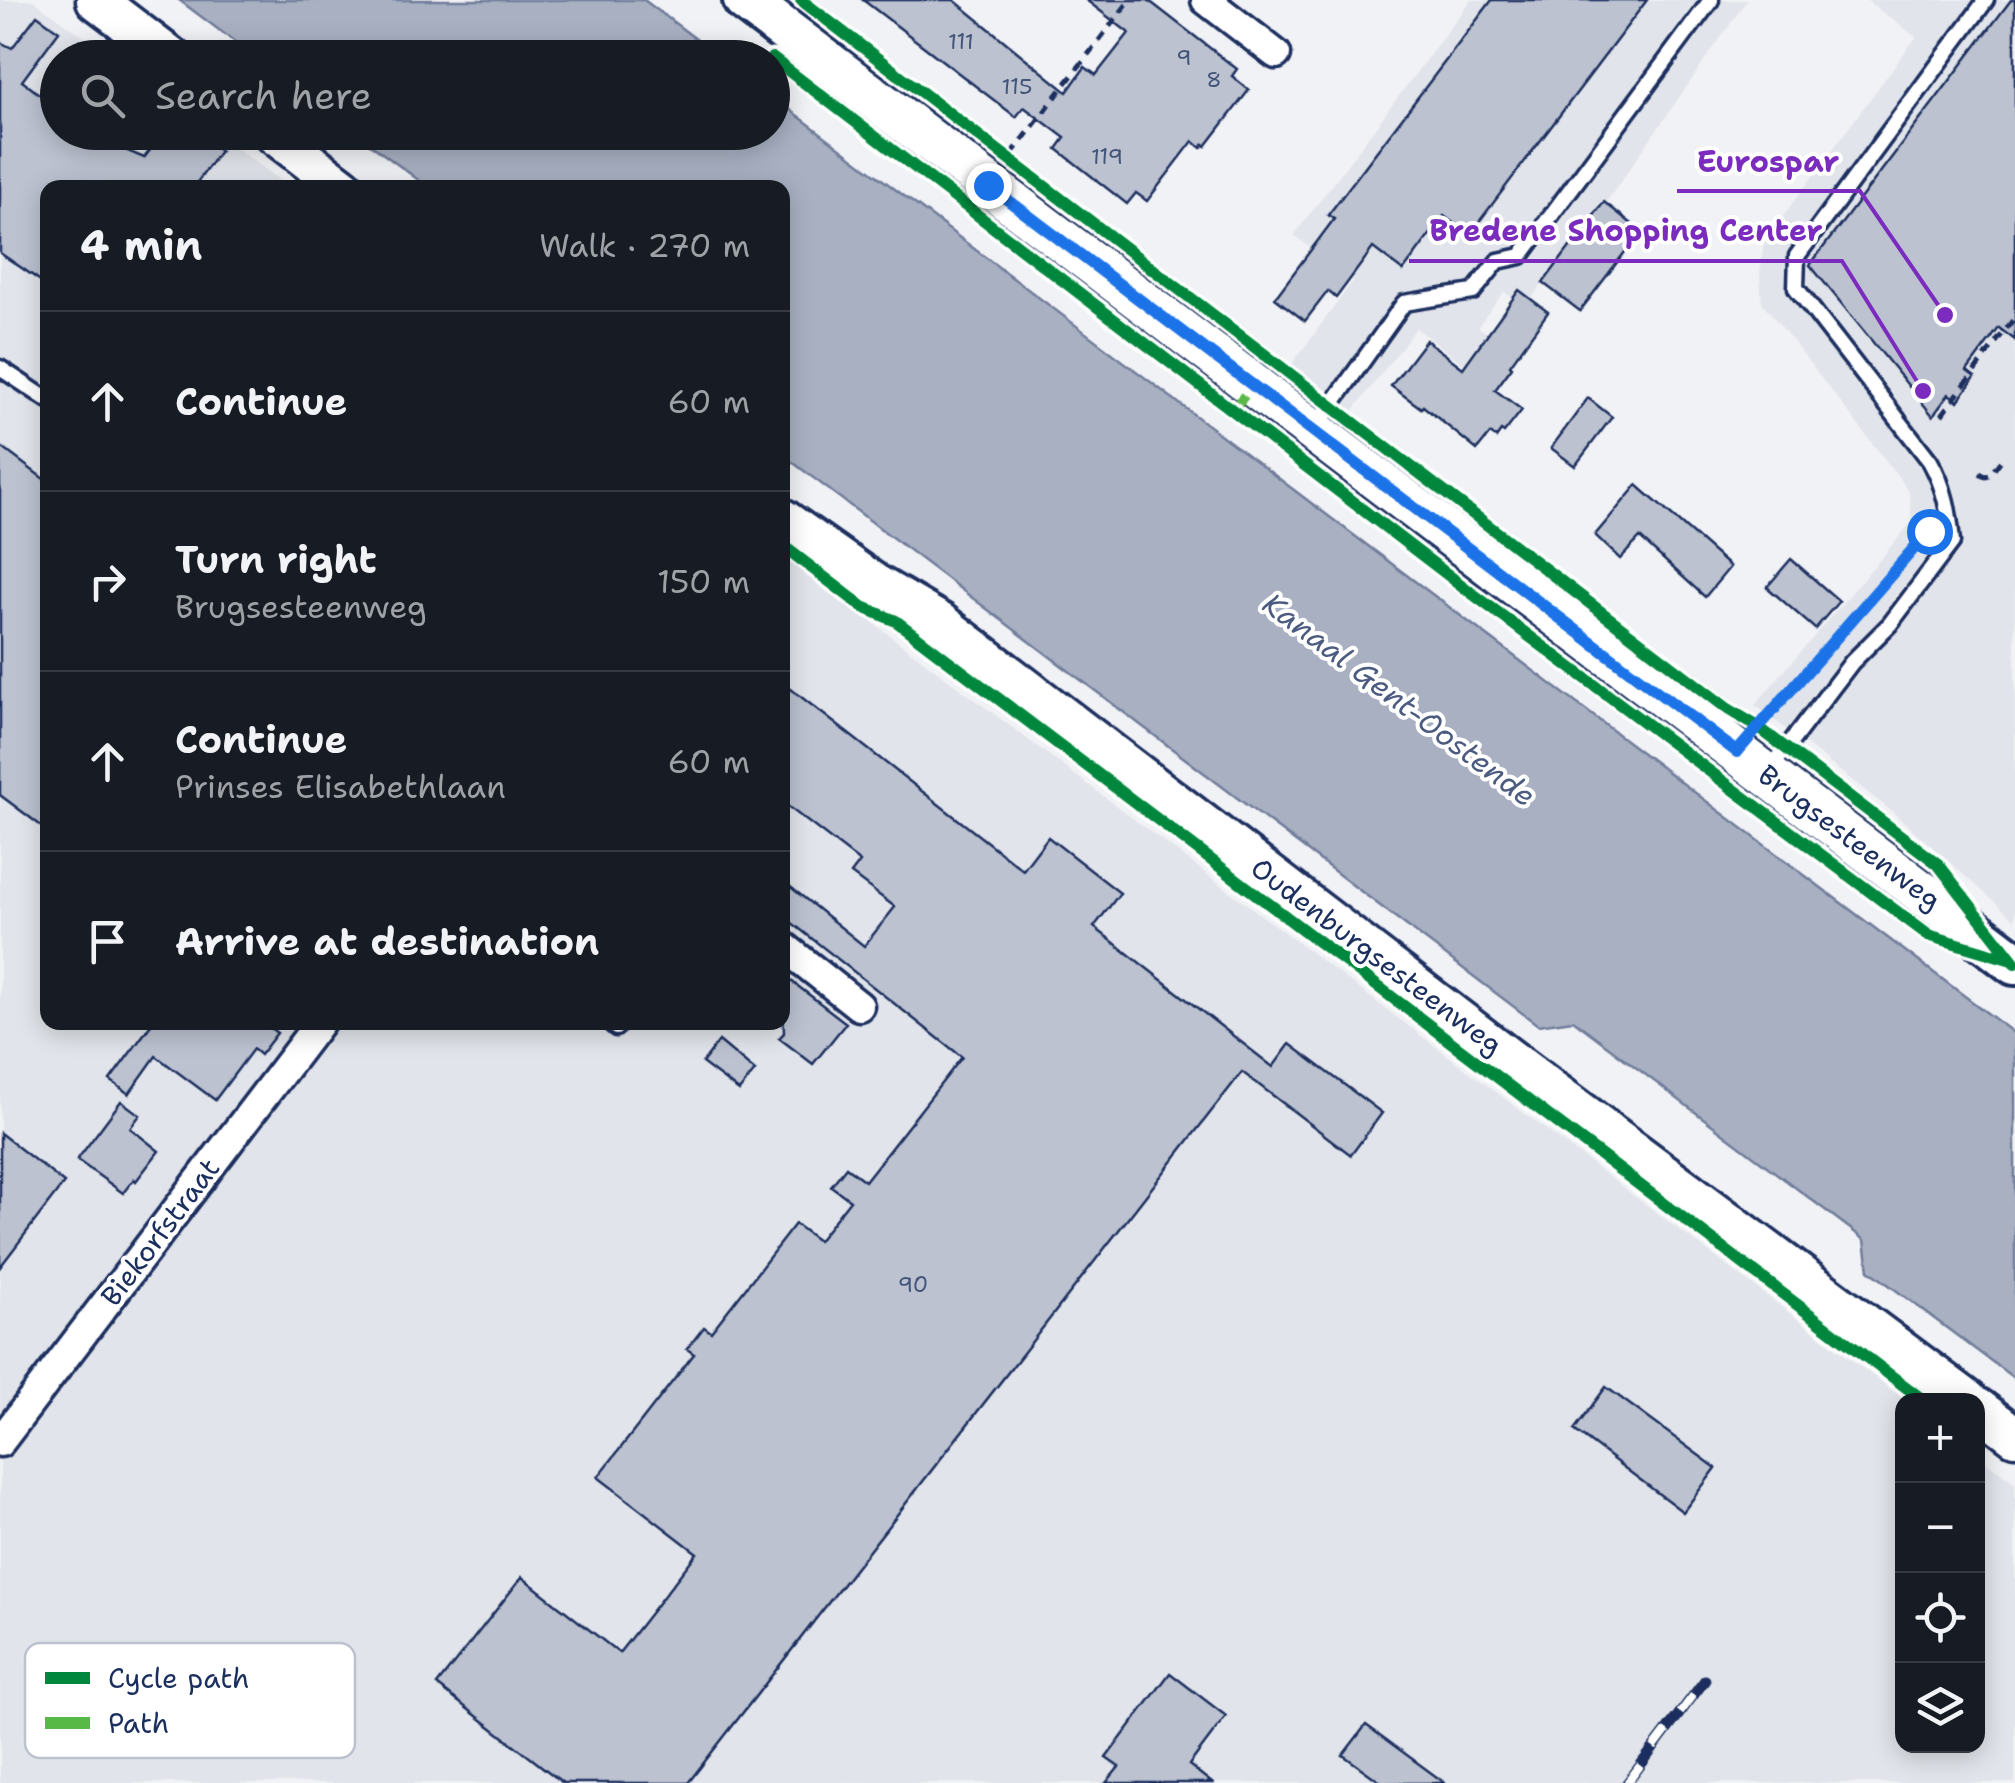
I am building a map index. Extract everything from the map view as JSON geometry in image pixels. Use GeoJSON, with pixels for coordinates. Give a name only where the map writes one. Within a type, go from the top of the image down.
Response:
{"type":"FeatureCollection","features":[{"type":"Feature","properties":{"kind":"main road","name":"Brugsesteenweg"},"geometry":{"type":"LineString","coordinates":[[745,0],[1312,432],[1776,761],[2015,963]]}},
{"type":"Feature","properties":{"kind":"street"},"geometry":{"type":"LineString","coordinates":[[96,0],[148,40]]}},
{"type":"Feature","properties":{"kind":"street"},"geometry":{"type":"LineString","coordinates":[[1206,0],[1276,54]]}},
{"type":"Feature","properties":{"kind":"street"},"geometry":{"type":"LineString","coordinates":[[294,150],[334,180]]}},
{"type":"Feature","properties":{"kind":"street","name":"Oudenburgsesteenweg"},"geometry":{"type":"LineString","coordinates":[[790,524],[940,622],[1508,1057],[1959,1393]]}},
{"type":"Feature","properties":{"kind":"street"},"geometry":{"type":"LineString","coordinates":[[790,951],[860,1006]]}},
{"type":"Feature","properties":{"kind":"street","name":"Biekorfstraat"},"geometry":{"type":"LineString","coordinates":[[0,1442],[314,1030]]}},
{"type":"Feature","properties":{"kind":"street"},"geometry":{"type":"LineString","coordinates":[[1985,1413],[2015,1436]]}},
{"type":"Feature","properties":{"kind":"lane"},"geometry":{"type":"LineString","coordinates":[[1312,432],[1404,303],[1473,292],[1498,261],[1521,256],[1711,0]]}},
{"type":"Feature","properties":{"kind":"lane"},"geometry":{"type":"LineString","coordinates":[[1776,761],[1852,662],[1890,624],[1952,542],[1941,480],[1796,288],[1797,256],[1986,0]]}},
{"type":"Feature","properties":{"kind":"lane"},"geometry":{"type":"LineString","coordinates":[[0,368],[40,395]]}},
{"type":"Feature","properties":{"kind":"path"},"geometry":{"type":"LineString","coordinates":[[1008,158],[1130,0]]}},
{"type":"Feature","properties":{"kind":"path"},"geometry":{"type":"LineString","coordinates":[[994,147],[1024,170]]}},
{"type":"Feature","properties":{"kind":"path"},"geometry":{"type":"LineString","coordinates":[[1942,414],[2015,317]]}},
{"type":"Feature","properties":{"kind":"path"},"geometry":{"type":"LineString","coordinates":[[1980,473],[1990,474],[2002,459]]}},
{"type":"Feature","properties":{"kind":"path"},"geometry":{"type":"LineString","coordinates":[[1758,728],[1929,531]]}},
{"type":"Feature","properties":{"kind":"path"},"geometry":{"type":"LineString","coordinates":[[1743,718],[1758,728],[1776,761]]}},
{"type":"Feature","properties":{"kind":"shaded area"},"geometry":{"type":"Polygon","coordinates":[[[0,0],[33,0],[88,40],[40,40],[40,150],[239,150],[280,180],[40,180],[40,1030],[790,1030],[790,560],[1896,1393],[1895,1753],[1985,1753],[1985,1460],[2015,1483],[2015,1783],[0,1783],[0,0]]]}},
{"type":"Feature","properties":{"kind":"shaded area"},"geometry":{"type":"Polygon","coordinates":[[[1471,0],[1747,0],[1605,204],[1531,299],[1519,291],[1513,298],[1504,292],[1478,326],[1495,341],[1465,365],[1416,328],[1341,427],[1281,379],[1353,281],[1294,235],[1471,0]]]}},
{"type":"Feature","properties":{"kind":"shaded area"},"geometry":{"type":"Polygon","coordinates":[[[1866,0],[2015,0],[2015,920],[1894,813],[1755,705],[1912,522],[1909,493],[1901,480],[1762,302],[1764,242],[1916,37],[1866,0]]]}},
{"type":"Feature","properties":{"kind":"water"},"geometry":{"type":"Polygon","coordinates":[[[179,0],[644,0],[697,40],[232,40],[179,0]]]}},
{"type":"Feature","properties":{"kind":"water","name":"Kanaal Gent-Oostende"},"geometry":{"type":"Polygon","coordinates":[[[790,110],[2015,1034],[2015,1379],[1869,1270],[1865,1240],[1573,1020],[1538,1025],[790,460],[790,180],[419,180],[378,150],[790,150],[790,110]]]}},
{"type":"Feature","properties":{"kind":"building"},"geometry":{"type":"Polygon","coordinates":[[[863,0],[954,0],[1067,92],[1085,67],[1096,75],[1129,33],[1086,0],[1148,0],[1237,69],[1232,76],[1249,90],[1206,146],[1201,148],[1193,141],[1147,201],[1136,193],[1127,204],[1057,149],[1065,138],[1024,107],[1016,117],[863,0]]]}},
{"type":"Feature","properties":{"kind":"building"},"geometry":{"type":"Polygon","coordinates":[[[1492,0],[1647,0],[1469,235],[1444,216],[1403,271],[1373,248],[1336,298],[1328,291],[1305,321],[1275,298],[1334,219],[1328,215],[1492,0]]]}},
{"type":"Feature","properties":{"kind":"building"},"geometry":{"type":"Polygon","coordinates":[[[2011,0],[2015,0],[2015,340],[1999,328],[1967,371],[1975,377],[1958,401],[1949,394],[1933,416],[1810,265],[2011,0]]]}},
{"type":"Feature","properties":{"kind":"building"},"geometry":{"type":"Polygon","coordinates":[[[37,15],[59,31],[52,40],[40,40],[40,57],[22,81],[40,94],[40,150],[125,150],[144,158],[150,150],[220,151],[199,180],[40,180],[40,280],[0,253],[0,42],[12,48],[37,15]]]}},
{"type":"Feature","properties":{"kind":"building"},"geometry":{"type":"Polygon","coordinates":[[[1604,202],[1641,231],[1580,311],[1543,283],[1604,202]]]}},
{"type":"Feature","properties":{"kind":"building"},"geometry":{"type":"Polygon","coordinates":[[[1519,290],[1548,312],[1495,390],[1522,410],[1504,433],[1501,431],[1496,438],[1490,434],[1477,450],[1423,406],[1391,386],[1426,340],[1463,368],[1519,290]]]}},
{"type":"Feature","properties":{"kind":"building"},"geometry":{"type":"Polygon","coordinates":[[[1588,398],[1612,417],[1575,466],[1551,448],[1588,398]]]}},
{"type":"Feature","properties":{"kind":"building"},"geometry":{"type":"Polygon","coordinates":[[[0,446],[40,476],[40,825],[0,795],[0,446]]]}},
{"type":"Feature","properties":{"kind":"building"},"geometry":{"type":"Polygon","coordinates":[[[1637,485],[1730,567],[1705,597],[1640,538],[1620,559],[1595,535],[1637,485]]]}},
{"type":"Feature","properties":{"kind":"building"},"geometry":{"type":"Polygon","coordinates":[[[1791,559],[1839,601],[1815,629],[1767,587],[1791,559]]]}},
{"type":"Feature","properties":{"kind":"building"},"geometry":{"type":"Polygon","coordinates":[[[790,688],[1023,870],[1048,837],[1120,893],[1094,927],[1273,1067],[1290,1044],[1382,1113],[1351,1155],[1242,1072],[688,1783],[563,1783],[437,1685],[522,1577],[619,1653],[697,1553],[598,1477],[694,1354],[687,1349],[704,1327],[711,1332],[795,1224],[818,1241],[850,1200],[831,1186],[846,1167],[865,1181],[962,1057],[790,921],[790,886],[864,946],[895,907],[851,874],[860,862],[790,808],[790,688]]]}},
{"type":"Feature","properties":{"kind":"building"},"geometry":{"type":"Polygon","coordinates":[[[790,980],[846,1023],[813,1064],[779,1038],[790,1030],[790,980]]]}},
{"type":"Feature","properties":{"kind":"building"},"geometry":{"type":"Polygon","coordinates":[[[147,1030],[277,1033],[260,1055],[253,1049],[215,1100],[156,1056],[129,1094],[110,1080],[147,1030]]]}},
{"type":"Feature","properties":{"kind":"building"},"geometry":{"type":"Polygon","coordinates":[[[719,1041],[755,1071],[739,1091],[702,1063],[719,1041]]]}},
{"type":"Feature","properties":{"kind":"building"},"geometry":{"type":"Polygon","coordinates":[[[121,1101],[140,1115],[130,1128],[159,1151],[123,1193],[77,1160],[121,1101]]]}},
{"type":"Feature","properties":{"kind":"building"},"geometry":{"type":"Polygon","coordinates":[[[0,1133],[64,1183],[0,1267],[0,1133]]]}},
{"type":"Feature","properties":{"kind":"building"},"geometry":{"type":"Polygon","coordinates":[[[1606,1387],[1716,1468],[1683,1512],[1574,1430],[1606,1387]]]}},
{"type":"Feature","properties":{"kind":"building"},"geometry":{"type":"Polygon","coordinates":[[[1170,1673],[1226,1716],[1189,1765],[1212,1783],[1106,1783],[1119,1767],[1106,1758],[1170,1673]]]}},
{"type":"Feature","properties":{"kind":"building"},"geometry":{"type":"Polygon","coordinates":[[[1366,1725],[1445,1783],[1382,1783],[1343,1755],[1366,1725]]]}},
{"type":"Feature","properties":{"kind":"railway"},"geometry":{"type":"LineString","coordinates":[[1627,1783],[1705,1680]]}},
{"type":"Feature","properties":{"kind":"marked path"},"geometry":{"type":"LineString","coordinates":[[1232,411],[1252,386]]}},
{"type":"Feature","properties":{"kind":"cycle path"},"geometry":{"type":"LineString","coordinates":[[801,0],[1728,709],[1758,727],[1938,864],[2015,963]]}},
{"type":"Feature","properties":{"kind":"cycle path"},"geometry":{"type":"LineString","coordinates":[[790,72],[1469,591],[1928,935],[2012,960]]}},
{"type":"Feature","properties":{"kind":"cycle path"},"geometry":{"type":"LineString","coordinates":[[790,551],[863,607],[896,621],[1914,1393]]}},
{"type":"Feature","properties":{"kind":"place","name":"Eurospar"},"geometry":{"type":"Point","coordinates":[1945,315]}},
{"type":"Feature","properties":{"kind":"place","name":"Bredene Shopping Center"},"geometry":{"type":"Point","coordinates":[1923,391]}},
{"type":"Feature","properties":{"kind":"route"},"geometry":{"type":"LineString","coordinates":[[988,185],[1737,752],[1929,531]]}}]}
